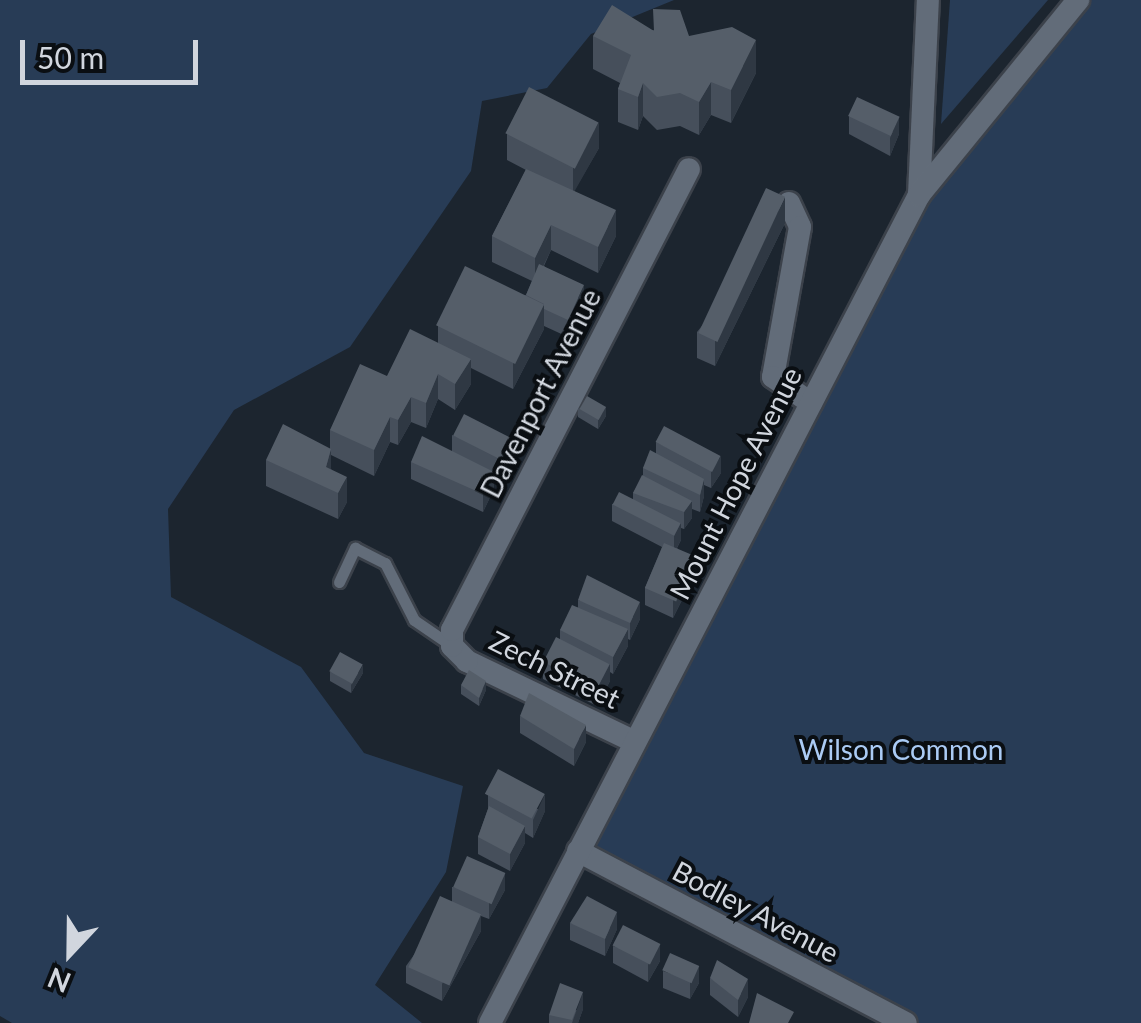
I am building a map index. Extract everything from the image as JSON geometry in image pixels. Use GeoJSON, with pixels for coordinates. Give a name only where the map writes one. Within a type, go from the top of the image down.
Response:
{"type":"FeatureCollection","features":[{"type":"Feature","properties":{"kind":"street"},"geometry":{"type":"LineString","coordinates":[[919,195],[928,0]]}},
{"type":"Feature","properties":{"kind":"street","name":"Mount Hope Avenue"},"geometry":{"type":"LineString","coordinates":[[490,1023],[919,195],[1078,0]]}},
{"type":"Feature","properties":{"kind":"street","name":"Davenport Avenue"},"geometry":{"type":"LineString","coordinates":[[452,646],[452,630],[689,169]]}},
{"type":"Feature","properties":{"kind":"street"},"geometry":{"type":"LineString","coordinates":[[789,203],[800,227],[773,377],[811,403]]}},
{"type":"Feature","properties":{"kind":"street","name":"Zech Street"},"geometry":{"type":"LineString","coordinates":[[452,646],[467,661],[635,742]]}},
{"type":"Feature","properties":{"kind":"street","name":"Bodley Avenue"},"geometry":{"type":"LineString","coordinates":[[578,851],[906,1023]]}},
{"type":"Feature","properties":{"kind":"lane"},"geometry":{"type":"LineString","coordinates":[[339,582],[355,548],[386,562],[414,620],[452,646]]}},
{"type":"Feature","properties":{"kind":"green space"},"geometry":{"type":"Polygon","coordinates":[[[0,0],[674,0],[591,34],[547,88],[482,101],[471,171],[350,347],[234,410],[168,509],[171,597],[301,667],[364,753],[463,786],[446,872],[375,985],[422,1023],[12,1023],[0,1016],[0,0]]]}},
{"type":"Feature","properties":{"kind":"green space"},"geometry":{"type":"Polygon","coordinates":[[[950,0],[1048,0],[941,124],[950,0]]]}},
{"type":"Feature","properties":{"kind":"green space","name":"Wilson Common"},"geometry":{"type":"Polygon","coordinates":[[[1078,0],[1141,0],[1141,1023],[906,1023],[578,851],[919,195],[1078,0]]]}},
{"type":"Feature","properties":{"kind":"building"},"geometry":{"type":"Polygon","coordinates":[[[612,5],[654,31],[653,9],[680,10],[689,36],[732,27],[756,40],[731,90],[711,82],[699,102],[680,93],[657,97],[643,83],[638,97],[618,89],[631,55],[593,36],[612,5]]]}},
{"type":"Feature","properties":{"kind":"building"},"geometry":{"type":"Polygon","coordinates":[[[529,87],[598,122],[575,169],[505,133],[529,87]]]}},
{"type":"Feature","properties":{"kind":"building"},"geometry":{"type":"Polygon","coordinates":[[[857,97],[900,117],[891,136],[848,116],[857,97]]]}},
{"type":"Feature","properties":{"kind":"building"},"geometry":{"type":"Polygon","coordinates":[[[526,169],[616,210],[598,247],[551,225],[535,258],[492,236],[526,169]]]}},
{"type":"Feature","properties":{"kind":"building"},"geometry":{"type":"Polygon","coordinates":[[[766,188],[785,197],[717,342],[698,333],[766,188]]]}},
{"type":"Feature","properties":{"kind":"building"},"geometry":{"type":"Polygon","coordinates":[[[539,264],[584,285],[568,320],[526,295],[539,264]]]}},
{"type":"Feature","properties":{"kind":"building"},"geometry":{"type":"Polygon","coordinates":[[[465,266],[544,305],[515,364],[436,325],[465,266]]]}},
{"type":"Feature","properties":{"kind":"building"},"geometry":{"type":"Polygon","coordinates":[[[410,329],[471,359],[455,384],[438,374],[426,403],[411,397],[398,420],[390,417],[374,450],[330,430],[360,364],[387,376],[410,329]]]}},
{"type":"Feature","properties":{"kind":"building"},"geometry":{"type":"Polygon","coordinates":[[[587,396],[606,407],[599,420],[580,409],[587,396]]]}},
{"type":"Feature","properties":{"kind":"building"},"geometry":{"type":"Polygon","coordinates":[[[464,414],[513,439],[502,460],[453,435],[464,414]]]}},
{"type":"Feature","properties":{"kind":"building"},"geometry":{"type":"Polygon","coordinates":[[[283,424],[331,449],[326,467],[347,477],[338,493],[266,460],[283,424]]]}},
{"type":"Feature","properties":{"kind":"building"},"geometry":{"type":"Polygon","coordinates":[[[664,426],[721,456],[712,472],[656,442],[664,426]]]}},
{"type":"Feature","properties":{"kind":"building"},"geometry":{"type":"Polygon","coordinates":[[[422,436],[494,472],[483,494],[411,462],[422,436]]]}},
{"type":"Feature","properties":{"kind":"building"},"geometry":{"type":"Polygon","coordinates":[[[650,450],[704,479],[700,495],[643,468],[650,450]]]}},
{"type":"Feature","properties":{"kind":"building"},"geometry":{"type":"Polygon","coordinates":[[[642,475],[692,501],[684,512],[633,493],[642,475]]]}},
{"type":"Feature","properties":{"kind":"building"},"geometry":{"type":"Polygon","coordinates":[[[619,492],[680,523],[674,536],[613,504],[619,492]]]}},
{"type":"Feature","properties":{"kind":"building"},"geometry":{"type":"Polygon","coordinates":[[[664,543],[695,556],[676,601],[645,588],[664,543]]]}},
{"type":"Feature","properties":{"kind":"building"},"geometry":{"type":"Polygon","coordinates":[[[587,575],[640,602],[630,623],[578,600],[587,575]]]}},
{"type":"Feature","properties":{"kind":"building"},"geometry":{"type":"Polygon","coordinates":[[[572,605],[628,629],[613,657],[560,630],[572,605]]]}},
{"type":"Feature","properties":{"kind":"building"},"geometry":{"type":"Polygon","coordinates":[[[556,637],[609,664],[597,689],[543,662],[556,637]]]}},
{"type":"Feature","properties":{"kind":"building"},"geometry":{"type":"Polygon","coordinates":[[[340,652],[363,665],[352,684],[329,671],[340,652]]]}},
{"type":"Feature","properties":{"kind":"building"},"geometry":{"type":"Polygon","coordinates":[[[469,670],[486,681],[479,698],[461,685],[469,670]]]}},
{"type":"Feature","properties":{"kind":"building"},"geometry":{"type":"Polygon","coordinates":[[[529,693],[586,725],[574,749],[520,716],[529,693]]]}},
{"type":"Feature","properties":{"kind":"building"},"geometry":{"type":"Polygon","coordinates":[[[498,769],[545,794],[532,819],[485,794],[498,769]]]}},
{"type":"Feature","properties":{"kind":"building"},"geometry":{"type":"Polygon","coordinates":[[[489,806],[525,826],[510,854],[478,837],[489,806]]]}},
{"type":"Feature","properties":{"kind":"building"},"geometry":{"type":"Polygon","coordinates":[[[467,856],[505,873],[492,904],[453,887],[467,856]]]}},
{"type":"Feature","properties":{"kind":"building"},"geometry":{"type":"Polygon","coordinates":[[[440,896],[481,914],[449,986],[408,967],[440,896]]]}},
{"type":"Feature","properties":{"kind":"building"},"geometry":{"type":"Polygon","coordinates":[[[587,896],[617,912],[605,939],[570,923],[587,896]]]}},
{"type":"Feature","properties":{"kind":"building"},"geometry":{"type":"Polygon","coordinates":[[[623,925],[660,944],[650,965],[613,945],[623,925]]]}},
{"type":"Feature","properties":{"kind":"building"},"geometry":{"type":"Polygon","coordinates":[[[670,953],[699,966],[692,983],[662,970],[670,953]]]}},
{"type":"Feature","properties":{"kind":"building"},"geometry":{"type":"Polygon","coordinates":[[[717,960],[748,979],[738,1000],[710,978],[717,960]]]}},
{"type":"Feature","properties":{"kind":"building"},"geometry":{"type":"Polygon","coordinates":[[[560,983],[583,992],[572,1020],[549,1015],[560,983]]]}},
{"type":"Feature","properties":{"kind":"building"},"geometry":{"type":"Polygon","coordinates":[[[757,993],[794,1012],[788,1023],[749,1023],[757,993]]]}}]}
